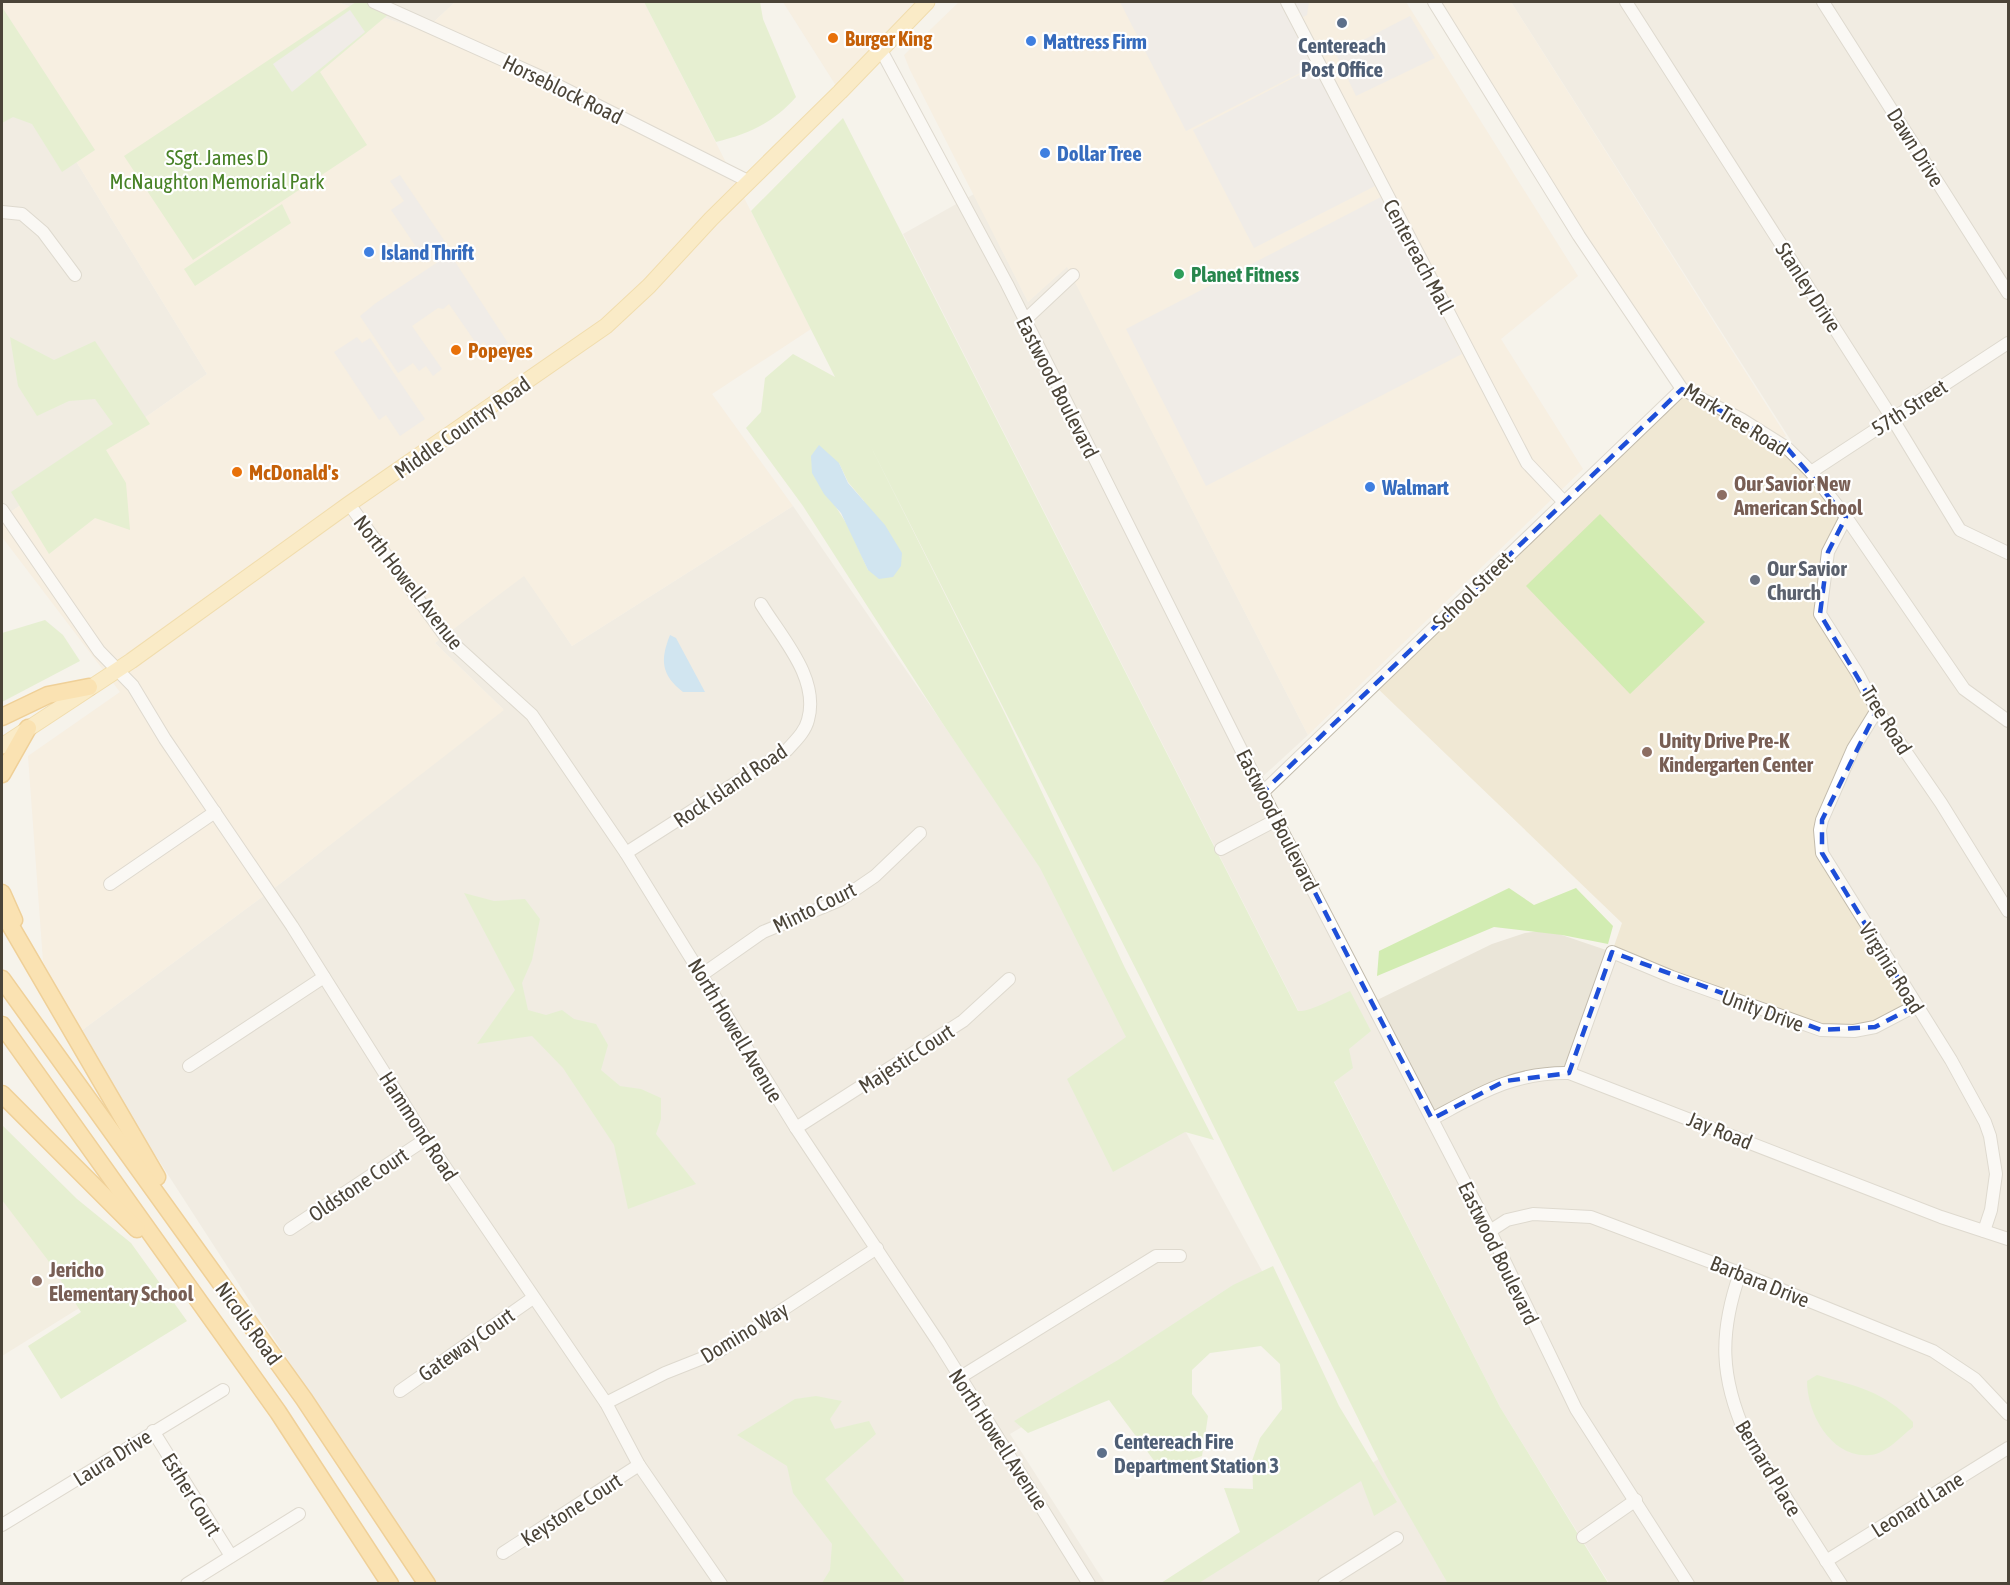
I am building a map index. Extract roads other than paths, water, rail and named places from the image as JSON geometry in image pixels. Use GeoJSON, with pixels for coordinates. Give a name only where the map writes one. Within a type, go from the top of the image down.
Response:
{"type":"FeatureCollection","features":[{"type":"Feature","properties":{"kind":"highway"},"geometry":{"type":"LineString","coordinates":[[2,717],[48,695],[89,687]]}},
{"type":"Feature","properties":{"kind":"highway"},"geometry":{"type":"LineString","coordinates":[[2,774],[28,728]]}},
{"type":"Feature","properties":{"kind":"highway"},"geometry":{"type":"LineString","coordinates":[[2,893],[10,907],[27,957]]}},
{"type":"Feature","properties":{"kind":"highway"},"geometry":{"type":"LineString","coordinates":[[2,911],[195,1247]]}},
{"type":"Feature","properties":{"kind":"highway","name":"Nicolls Road"},"geometry":{"type":"LineString","coordinates":[[2,979],[344,1456],[427,1584]]}},
{"type":"Feature","properties":{"kind":"highway","name":"Nicolls Road"},"geometry":{"type":"LineString","coordinates":[[2,1025],[310,1459],[390,1584]]}},
{"type":"Feature","properties":{"kind":"highway"},"geometry":{"type":"LineString","coordinates":[[2,1094],[124,1214],[197,1297]]}},
{"type":"Feature","properties":{"kind":"main road","name":"Middle Country Road"},"geometry":{"type":"LineString","coordinates":[[2,746],[116,670],[349,504],[606,326],[649,286],[927,2]]}},
{"type":"Feature","properties":{"kind":"street","name":"Horseblock Road"},"geometry":{"type":"LineString","coordinates":[[374,2],[394,6],[750,182]]}},
{"type":"Feature","properties":{"kind":"street","name":"Centereach Mall"},"geometry":{"type":"LineString","coordinates":[[1287,2],[1527,463],[1564,502]]}},
{"type":"Feature","properties":{"kind":"street","name":"Mark Tree Road"},"geometry":{"type":"LineString","coordinates":[[1434,2],[1579,236],[1682,389],[1741,419],[1778,442],[1811,472],[1846,517],[1964,689],[2008,721]]}},
{"type":"Feature","properties":{"kind":"street","name":"Stanley Drive"},"geometry":{"type":"LineString","coordinates":[[1626,2],[1892,418],[1960,530],[2008,553]]}},
{"type":"Feature","properties":{"kind":"street","name":"Dawn Drive"},"geometry":{"type":"LineString","coordinates":[[1823,2],[2008,293]]}},
{"type":"Feature","properties":{"kind":"street","name":"Eastwood Boulevard"},"geometry":{"type":"LineString","coordinates":[[881,50],[1024,321],[1276,820],[1490,1230],[1576,1409],[1688,1584]]}},
{"type":"Feature","properties":{"kind":"street"},"geometry":{"type":"LineString","coordinates":[[2,212],[22,214],[43,232],[75,275]]}},
{"type":"Feature","properties":{"kind":"street"},"geometry":{"type":"LineString","coordinates":[[1024,321],[1073,275]]}},
{"type":"Feature","properties":{"kind":"street","name":"57th Street"},"geometry":{"type":"LineString","coordinates":[[1811,472],[2008,343]]}},
{"type":"Feature","properties":{"kind":"street","name":"School Street"},"geometry":{"type":"LineString","coordinates":[[1263,792],[1682,389]]}},
{"type":"Feature","properties":{"kind":"street","name":"North Howell Avenue"},"geometry":{"type":"LineString","coordinates":[[349,504],[446,636],[532,715],[626,853],[703,974],[796,1128],[877,1248],[1089,1584]]}},
{"type":"Feature","properties":{"kind":"street","name":"Hammond Road"},"geometry":{"type":"LineString","coordinates":[[2,510],[96,647],[133,686],[324,976],[426,1139],[606,1403],[639,1465],[721,1584]]}},
{"type":"Feature","properties":{"kind":"street","name":"Tree Road"},"geometry":{"type":"LineString","coordinates":[[1846,517],[1828,552],[1820,614],[1858,674],[1877,710],[1941,802],[2008,911]]}},
{"type":"Feature","properties":{"kind":"street","name":"Rock Island Road"},"geometry":{"type":"LineString","coordinates":[[626,853],[787,750],[802,733],[809,720],[806,675],[761,604]]}},
{"type":"Feature","properties":{"kind":"street","name":"Virginia Road"},"geometry":{"type":"LineString","coordinates":[[1877,710],[1854,749],[1822,820],[1820,830],[1822,852],[1956,1070],[1990,1136],[1996,1174],[1984,1231]]}},
{"type":"Feature","properties":{"kind":"street"},"geometry":{"type":"LineString","coordinates":[[110,884],[215,812]]}},
{"type":"Feature","properties":{"kind":"street"},"geometry":{"type":"LineString","coordinates":[[1221,849],[1276,820]]}},
{"type":"Feature","properties":{"kind":"street","name":"Minto Court"},"geometry":{"type":"LineString","coordinates":[[703,974],[763,932],[840,900],[875,876],[920,833]]}},
{"type":"Feature","properties":{"kind":"street","name":"Unity Drive"},"geometry":{"type":"LineString","coordinates":[[1569,1073],[1612,952],[1672,977],[1821,1030],[1854,1032],[1875,1027],[1915,1006]]}},
{"type":"Feature","properties":{"kind":"street"},"geometry":{"type":"LineString","coordinates":[[189,1066],[324,976]]}},
{"type":"Feature","properties":{"kind":"street","name":"Majestic Court"},"geometry":{"type":"LineString","coordinates":[[796,1128],[963,1021],[1009,979]]}},
{"type":"Feature","properties":{"kind":"street","name":"Jay Road"},"geometry":{"type":"LineString","coordinates":[[1432,1119],[1505,1081],[1534,1074],[1569,1073],[2008,1239]]}},
{"type":"Feature","properties":{"kind":"street","name":"Oldstone Court"},"geometry":{"type":"LineString","coordinates":[[290,1229],[426,1139]]}},
{"type":"Feature","properties":{"kind":"street","name":"Barbara Drive"},"geometry":{"type":"LineString","coordinates":[[1490,1230],[1507,1220],[1533,1214],[1580,1214],[1740,1273],[1933,1351],[1975,1379],[2008,1414]]}},
{"type":"Feature","properties":{"kind":"street","name":"Domino Way"},"geometry":{"type":"LineString","coordinates":[[606,1403],[665,1373],[718,1352],[877,1248]]}},
{"type":"Feature","properties":{"kind":"street"},"geometry":{"type":"LineString","coordinates":[[959,1378],[1156,1256],[1180,1256]]}},
{"type":"Feature","properties":{"kind":"street","name":"Bernard Place"},"geometry":{"type":"LineString","coordinates":[[1740,1273],[1725,1325],[1724,1341],[1726,1376],[1736,1413],[1746,1435],[1841,1584]]}},
{"type":"Feature","properties":{"kind":"street","name":"Gateway Court"},"geometry":{"type":"LineString","coordinates":[[400,1390],[533,1298]]}},
{"type":"Feature","properties":{"kind":"street","name":"Laura Drive"},"geometry":{"type":"LineString","coordinates":[[2,1524],[223,1390]]}},
{"type":"Feature","properties":{"kind":"street","name":"Esther Court"},"geometry":{"type":"LineString","coordinates":[[153,1431],[231,1556]]}},
{"type":"Feature","properties":{"kind":"street","name":"Leonard Lane"},"geometry":{"type":"LineString","coordinates":[[1826,1561],[2008,1448]]}},
{"type":"Feature","properties":{"kind":"street","name":"Keystone Court"},"geometry":{"type":"LineString","coordinates":[[503,1553],[639,1465]]}},
{"type":"Feature","properties":{"kind":"street"},"geometry":{"type":"LineString","coordinates":[[1582,1537],[1636,1500]]}},
{"type":"Feature","properties":{"kind":"street"},"geometry":{"type":"LineString","coordinates":[[188,1584],[299,1514]]}},
{"type":"Feature","properties":{"kind":"street"},"geometry":{"type":"LineString","coordinates":[[1324,1584],[1397,1538]]}},
{"type":"Feature","properties":{"kind":"water"},"geometry":{"type":"Polygon","coordinates":[[[819,445],[839,463],[848,483],[885,525],[902,553],[901,566],[893,577],[879,579],[868,570],[841,513],[824,494],[812,473],[811,456],[819,445]]]}},
{"type":"Feature","properties":{"kind":"water"},"geometry":{"type":"Polygon","coordinates":[[[670,635],[676,638],[705,692],[683,692],[670,679],[664,666],[664,660],[670,635]]]}},
{"type":"Feature","properties":{"kind":"place","name":"Centereach Post Office"},"geometry":{"type":"Point","coordinates":[1342,23]}},
{"type":"Feature","properties":{"kind":"place","name":"Burger King"},"geometry":{"type":"Point","coordinates":[833,38]}},
{"type":"Feature","properties":{"kind":"place","name":"Mattress Firm"},"geometry":{"type":"Point","coordinates":[1031,41]}},
{"type":"Feature","properties":{"kind":"place","name":"Dollar Tree"},"geometry":{"type":"Point","coordinates":[1045,153]}},
{"type":"Feature","properties":{"kind":"place","name":"Island Thrift"},"geometry":{"type":"Point","coordinates":[369,252]}},
{"type":"Feature","properties":{"kind":"place","name":"Planet Fitness"},"geometry":{"type":"Point","coordinates":[1179,274]}},
{"type":"Feature","properties":{"kind":"place","name":"Popeyes"},"geometry":{"type":"Point","coordinates":[456,350]}},
{"type":"Feature","properties":{"kind":"place","name":"McDonald's"},"geometry":{"type":"Point","coordinates":[237,472]}},
{"type":"Feature","properties":{"kind":"place","name":"Walmart"},"geometry":{"type":"Point","coordinates":[1370,487]}},
{"type":"Feature","properties":{"kind":"place","name":"Our Savior New American School"},"geometry":{"type":"Point","coordinates":[1722,495]}},
{"type":"Feature","properties":{"kind":"place","name":"Our Savior Church"},"geometry":{"type":"Point","coordinates":[1755,580]}},
{"type":"Feature","properties":{"kind":"place","name":"Unity Drive Pre-K Kindergarten Center"},"geometry":{"type":"Point","coordinates":[1647,752]}},
{"type":"Feature","properties":{"kind":"place","name":"Jericho Elementary School"},"geometry":{"type":"Point","coordinates":[37,1281]}},
{"type":"Feature","properties":{"kind":"place","name":"Centereach Fire Department Station 3"},"geometry":{"type":"Point","coordinates":[1102,1453]}},
{"type":"Feature","properties":{"kind":"park label","name":"SSgt. James D McNaughton Memorial Park"},"geometry":{"type":"Point","coordinates":[217,169]}}]}
